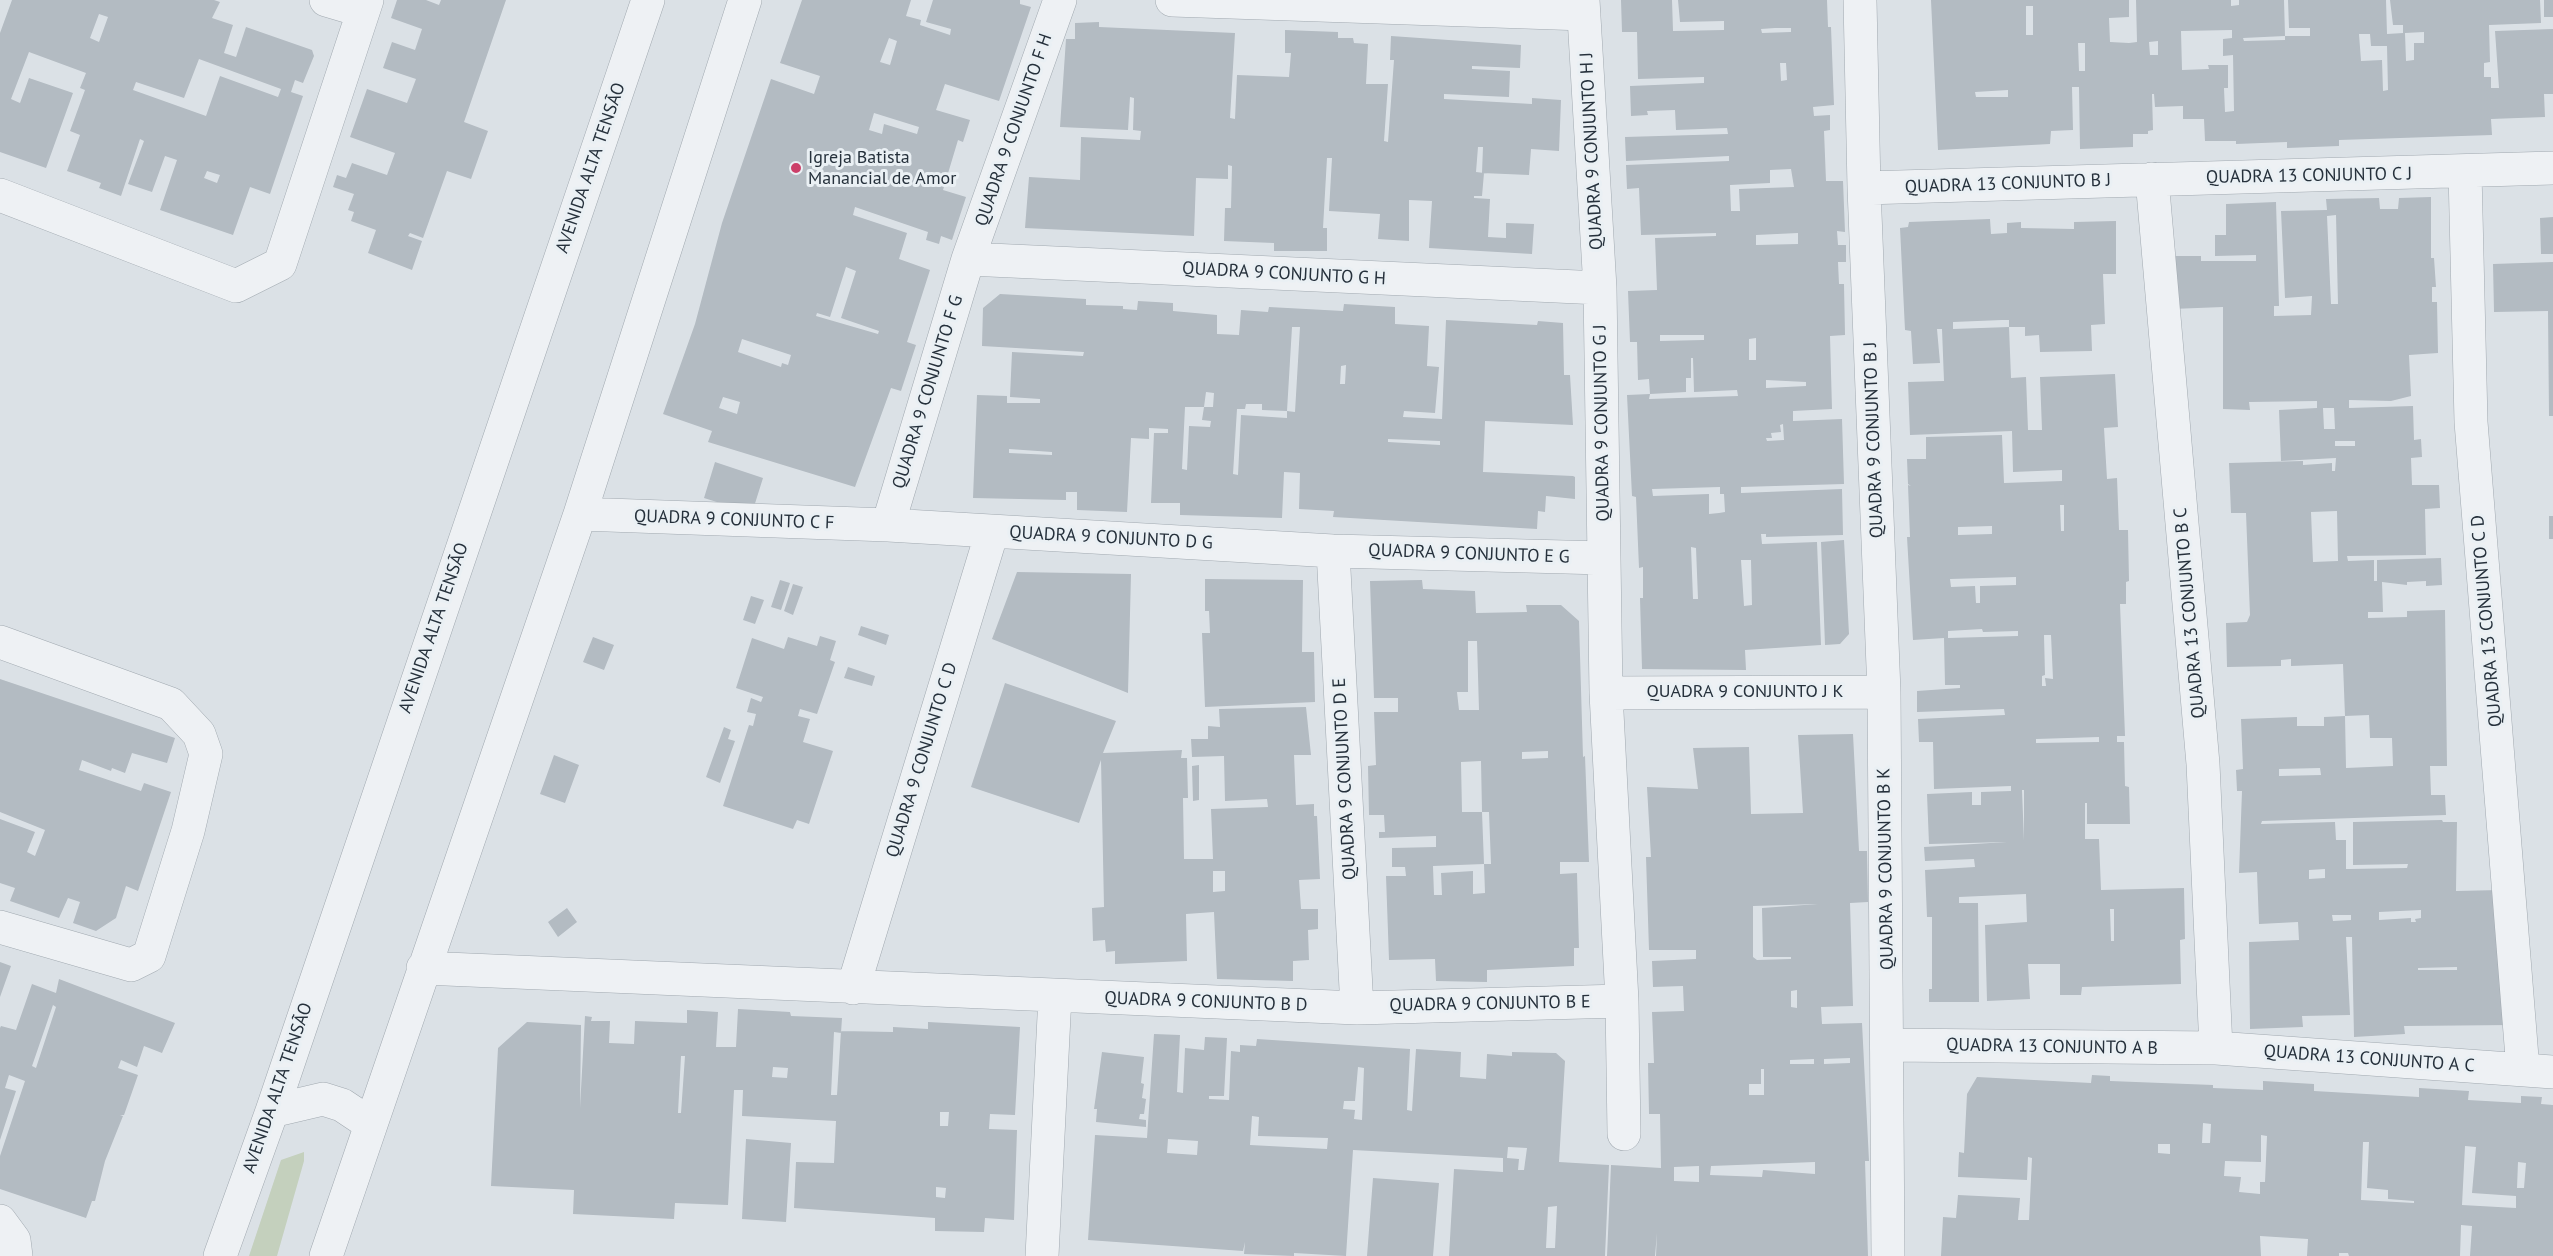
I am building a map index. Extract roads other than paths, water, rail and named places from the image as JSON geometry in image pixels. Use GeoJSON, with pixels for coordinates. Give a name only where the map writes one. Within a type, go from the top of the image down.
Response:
{"type":"FeatureCollection","features":[{"type":"Feature","properties":{"kind":"street"},"geometry":{"type":"LineString","coordinates":[[0,195],[236,286],[280,264],[365,6],[327,0]]}},
{"type":"Feature","properties":{"kind":"street","name":"AVENIDA ALTA TENSÃO"},"geometry":{"type":"LineString","coordinates":[[220,1256],[272,1111],[648,0]]}},
{"type":"Feature","properties":{"kind":"street"},"geometry":{"type":"LineString","coordinates":[[326,1256],[369,1123],[580,514],[746,0]]}},
{"type":"Feature","properties":{"kind":"street","name":"QUADRA 9 CONJUNTO F H"},"geometry":{"type":"LineString","coordinates":[[968,260],[1060,0]]}},
{"type":"Feature","properties":{"kind":"street"},"geometry":{"type":"LineString","coordinates":[[1172,0],[1583,7]]}},
{"type":"Feature","properties":{"kind":"street","name":"QUADRA 9 CONJUNTO B J"},"geometry":{"type":"LineString","coordinates":[[1860,0],[1864,188],[1884,692]]}},
{"type":"Feature","properties":{"kind":"street","name":"QUADRA 9 CONJUNTO H J"},"geometry":{"type":"LineString","coordinates":[[1583,7],[1600,288]]}},
{"type":"Feature","properties":{"kind":"street","name":"QUADRA 13 CONJUNTO C J"},"geometry":{"type":"LineString","coordinates":[[2152,179],[2553,168]]}},
{"type":"Feature","properties":{"kind":"street","name":"QUADRA 13 CONJUNTO C D"},"geometry":{"type":"LineString","coordinates":[[2465,172],[2471,422],[2538,1071]]}},
{"type":"Feature","properties":{"kind":"street","name":"QUADRA 13 CONJUNTO B J"},"geometry":{"type":"LineString","coordinates":[[1864,188],[2152,179]]}},
{"type":"Feature","properties":{"kind":"street","name":"QUADRA 13 CONJUNTO B C"},"geometry":{"type":"LineString","coordinates":[[2152,179],[2203,764],[2216,1048]]}},
{"type":"Feature","properties":{"kind":"street","name":"QUADRA 9 CONJUNTO G H"},"geometry":{"type":"LineString","coordinates":[[968,260],[1600,288]]}},
{"type":"Feature","properties":{"kind":"street","name":"QUADRA 9 CONJUNTO F G"},"geometry":{"type":"LineString","coordinates":[[888,525],[968,260]]}},
{"type":"Feature","properties":{"kind":"street","name":"QUADRA 9 CONJUNTO G J"},"geometry":{"type":"LineString","coordinates":[[1600,288],[1606,693],[1622,1001],[1624,1134]]}},
{"type":"Feature","properties":{"kind":"street","name":"QUADRA 9 CONJUNTO C F"},"geometry":{"type":"LineString","coordinates":[[580,514],[888,525]]}},
{"type":"Feature","properties":{"kind":"street","name":"QUADRA 9 CONJUNTO D G"},"geometry":{"type":"LineString","coordinates":[[888,525],[1333,551]]}},
{"type":"Feature","properties":{"kind":"street","name":"QUADRA 9 CONJUNTO C D"},"geometry":{"type":"LineString","coordinates":[[853,987],[992,532]]}},
{"type":"Feature","properties":{"kind":"street","name":"QUADRA 9 CONJUNTO E G"},"geometry":{"type":"LineString","coordinates":[[1333,551],[1605,558]]}},
{"type":"Feature","properties":{"kind":"street","name":"QUADRA 9 CONJUNTO D E"},"geometry":{"type":"LineString","coordinates":[[1333,551],[1357,1008]]}},
{"type":"Feature","properties":{"kind":"street"},"geometry":{"type":"LineString","coordinates":[[0,642],[171,704],[199,734],[206,754],[188,831],[149,956],[131,965],[0,927]]}},
{"type":"Feature","properties":{"kind":"street","name":"QUADRA 9 CONJUNTO J K"},"geometry":{"type":"LineString","coordinates":[[1606,693],[1884,692]]}},
{"type":"Feature","properties":{"kind":"street","name":"QUADRA 9 CONJUNTO B K"},"geometry":{"type":"LineString","coordinates":[[1884,692],[1888,1256]]}},
{"type":"Feature","properties":{"kind":"street","name":"QUADRA 9 CONJUNTO B D"},"geometry":{"type":"LineString","coordinates":[[423,968],[1357,1008]]}},
{"type":"Feature","properties":{"kind":"street"},"geometry":{"type":"LineString","coordinates":[[1042,1256],[1055,996]]}},
{"type":"Feature","properties":{"kind":"street","name":"QUADRA 9 CONJUNTO B E"},"geometry":{"type":"LineString","coordinates":[[1357,1008],[1622,1001]]}},
{"type":"Feature","properties":{"kind":"street","name":"QUADRA 13 CONJUNTO A B"},"geometry":{"type":"LineString","coordinates":[[1888,1045],[2216,1048]]}},
{"type":"Feature","properties":{"kind":"street","name":"QUADRA 13 CONJUNTO A C"},"geometry":{"type":"LineString","coordinates":[[2216,1048],[2538,1071]]}},
{"type":"Feature","properties":{"kind":"street"},"geometry":{"type":"LineString","coordinates":[[272,1111],[323,1099],[342,1105],[369,1123]]}},
{"type":"Feature","properties":{"kind":"street"},"geometry":{"type":"LineString","coordinates":[[0,1221],[14,1240],[16,1256]]}},
{"type":"Feature","properties":{"kind":"place","name":"Igreja Batista Manancial de Amor"},"geometry":{"type":"Point","coordinates":[796,168]}}]}
